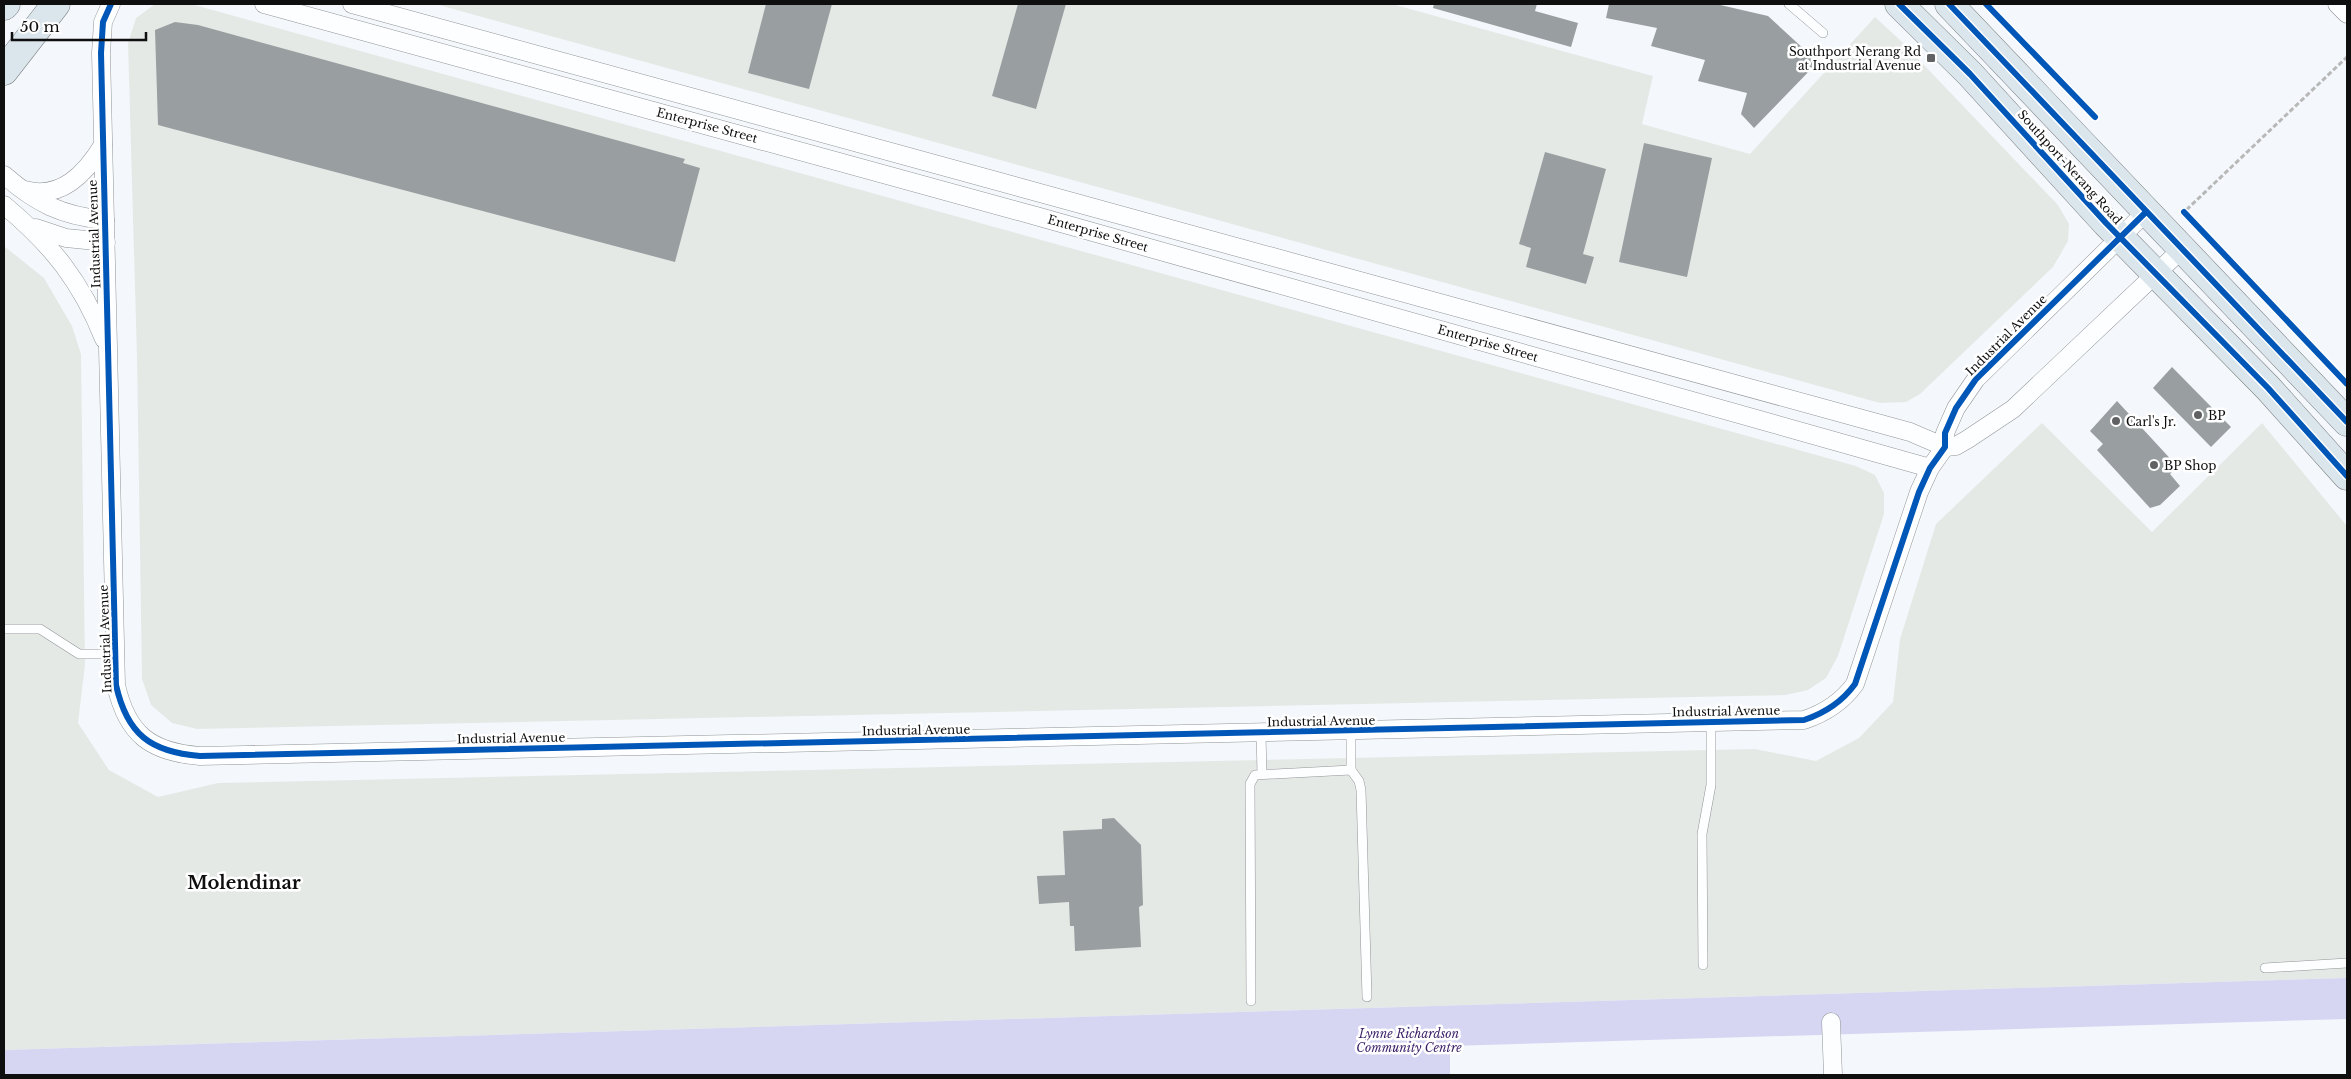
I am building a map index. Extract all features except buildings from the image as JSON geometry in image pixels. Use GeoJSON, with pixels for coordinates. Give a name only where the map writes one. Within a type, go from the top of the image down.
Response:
{"type":"FeatureCollection","features":[{"type":"Feature","properties":{"kind":"main road"},"geometry":{"type":"LineString","coordinates":[[4,71],[56,4]]}},
{"type":"Feature","properties":{"kind":"main road","name":"Southport-Nerang Road"},"geometry":{"type":"LineString","coordinates":[[1898,4],[1970,74],[2120,238],[2268,388],[2347,476]]}},
{"type":"Feature","properties":{"kind":"main road","name":"Southport-Nerang Road"},"geometry":{"type":"LineString","coordinates":[[1949,4],[2347,422]]}},
{"type":"Feature","properties":{"kind":"street","name":"Industrial Avenue"},"geometry":{"type":"LineString","coordinates":[[111,4],[102,29],[116,685],[119,700],[133,727],[147,740],[164,750],[200,756],[1804,720],[1828,710],[1849,692],[1860,674],[1919,492],[1930,468],[1945,447],[1945,433],[1956,408],[1976,379],[2146,212]]}},
{"type":"Feature","properties":{"kind":"street","name":"Enterprise Street"},"geometry":{"type":"LineString","coordinates":[[264,4],[1036,216],[1930,468]]}},
{"type":"Feature","properties":{"kind":"street","name":"Enterprise Street"},"geometry":{"type":"LineString","coordinates":[[352,4],[1910,432],[1945,447]]}},
{"type":"Feature","properties":{"kind":"street"},"geometry":{"type":"LineString","coordinates":[[2337,4],[2347,14]]}},
{"type":"Feature","properties":{"kind":"street","name":"Industrial Avenue"},"geometry":{"type":"LineString","coordinates":[[10,181],[38,192],[64,187],[85,171],[103,145]]}},
{"type":"Feature","properties":{"kind":"street","name":"Industrial Avenue"},"geometry":{"type":"LineString","coordinates":[[10,181],[38,202],[58,211],[105,220]]}},
{"type":"Feature","properties":{"kind":"street","name":"Industrial Avenue"},"geometry":{"type":"LineString","coordinates":[[4,205],[48,245],[72,275],[86,299],[108,348]]}},
{"type":"Feature","properties":{"kind":"street","name":"Industrial Avenue"},"geometry":{"type":"LineString","coordinates":[[4,214],[66,238],[106,242]]}},
{"type":"Feature","properties":{"kind":"street"},"geometry":{"type":"LineString","coordinates":[[1945,447],[1956,446],[1968,440],[2012,410],[2182,249]]}},
{"type":"Feature","properties":{"kind":"street"},"geometry":{"type":"LineString","coordinates":[[1830,1022],[1833,1075]]}},
{"type":"Feature","properties":{"kind":"lane"},"geometry":{"type":"LineString","coordinates":[[1789,4],[1823,33]]}},
{"type":"Feature","properties":{"kind":"lane"},"geometry":{"type":"LineString","coordinates":[[4,629],[40,629],[79,654],[115,654]]}},
{"type":"Feature","properties":{"kind":"lane"},"geometry":{"type":"LineString","coordinates":[[1703,965],[1702,834],[1711,785],[1711,723]]}},
{"type":"Feature","properties":{"kind":"lane"},"geometry":{"type":"LineString","coordinates":[[1351,731],[1351,770],[1359,781],[1361,790],[1367,997]]}},
{"type":"Feature","properties":{"kind":"lane"},"geometry":{"type":"LineString","coordinates":[[1261,733],[1262,774]]}},
{"type":"Feature","properties":{"kind":"lane"},"geometry":{"type":"LineString","coordinates":[[1251,1001],[1250,784],[1256,775],[1262,774],[1351,770]]}},
{"type":"Feature","properties":{"kind":"lane"},"geometry":{"type":"LineString","coordinates":[[2265,968],[2347,963]]}},
{"type":"Feature","properties":{"kind":"path"},"geometry":{"type":"LineString","coordinates":[[2191,219],[2182,214],[2347,56]]}},
{"type":"Feature","properties":{"kind":"shaded area"},"geometry":{"type":"Polygon","coordinates":[[[155,4],[191,4],[1856,466],[1875,475],[1884,493],[1884,514],[1838,656],[1826,678],[1808,690],[1786,695],[197,729],[172,723],[151,705],[142,679],[137,358],[128,43],[136,18],[155,4]]]}},
{"type":"Feature","properties":{"kind":"shaded area"},"geometry":{"type":"Polygon","coordinates":[[[435,4],[1392,4],[1653,76],[1642,124],[1750,154],[1875,17],[1901,41],[2058,205],[2069,224],[2068,241],[2053,267],[1920,394],[1906,402],[1880,403],[435,4]]]}},
{"type":"Feature","properties":{"kind":"shaded area"},"geometry":{"type":"Polygon","coordinates":[[[4,246],[44,278],[72,326],[81,354],[85,665],[78,723],[109,770],[158,797],[218,783],[1755,749],[1816,761],[1859,738],[1893,702],[1900,639],[1936,524],[2042,423],[2152,532],[2262,423],[2347,526],[2347,978],[4,1050],[4,246]]]}},
{"type":"Feature","properties":{"kind":"green space","name":"Lynne Richardson Community Centre"},"geometry":{"type":"Polygon","coordinates":[[[2347,978],[2347,1019],[1450,1046],[1450,1075],[4,1075],[4,1050],[2347,978]]]}},
{"type":"Feature","properties":{"kind":"cycle path"},"geometry":{"type":"LineString","coordinates":[[111,4],[103,22],[101,53],[116,685],[127,716],[134,728],[143,737],[154,745],[167,750],[200,756],[1804,720],[1832,706],[1855,684],[1919,492],[1930,468],[1945,447],[1945,433],[1956,408],[1976,379],[2146,212]]}},
{"type":"Feature","properties":{"kind":"cycle path"},"geometry":{"type":"LineString","coordinates":[[1899,4],[1970,74],[2106,223],[2268,388],[2347,476]]}},
{"type":"Feature","properties":{"kind":"cycle path"},"geometry":{"type":"LineString","coordinates":[[1949,4],[2347,422]]}},
{"type":"Feature","properties":{"kind":"cycle path"},"geometry":{"type":"LineString","coordinates":[[1986,4],[2095,117]]}},
{"type":"Feature","properties":{"kind":"cycle path"},"geometry":{"type":"LineString","coordinates":[[2184,212],[2347,384]]}},
{"type":"Feature","properties":{"kind":"place","name":"Southport Nerang Rd at Industrial Avenue"},"geometry":{"type":"Point","coordinates":[1931,58]}},
{"type":"Feature","properties":{"kind":"place","name":"BP"},"geometry":{"type":"Point","coordinates":[2198,415]}},
{"type":"Feature","properties":{"kind":"place","name":"Carl's Jr."},"geometry":{"type":"Point","coordinates":[2116,421]}},
{"type":"Feature","properties":{"kind":"place","name":"BP Shop"},"geometry":{"type":"Point","coordinates":[2154,465]}},
{"type":"Feature","properties":{"kind":"district","name":"Molendinar"},"geometry":{"type":"Point","coordinates":[244,883]}}]}
